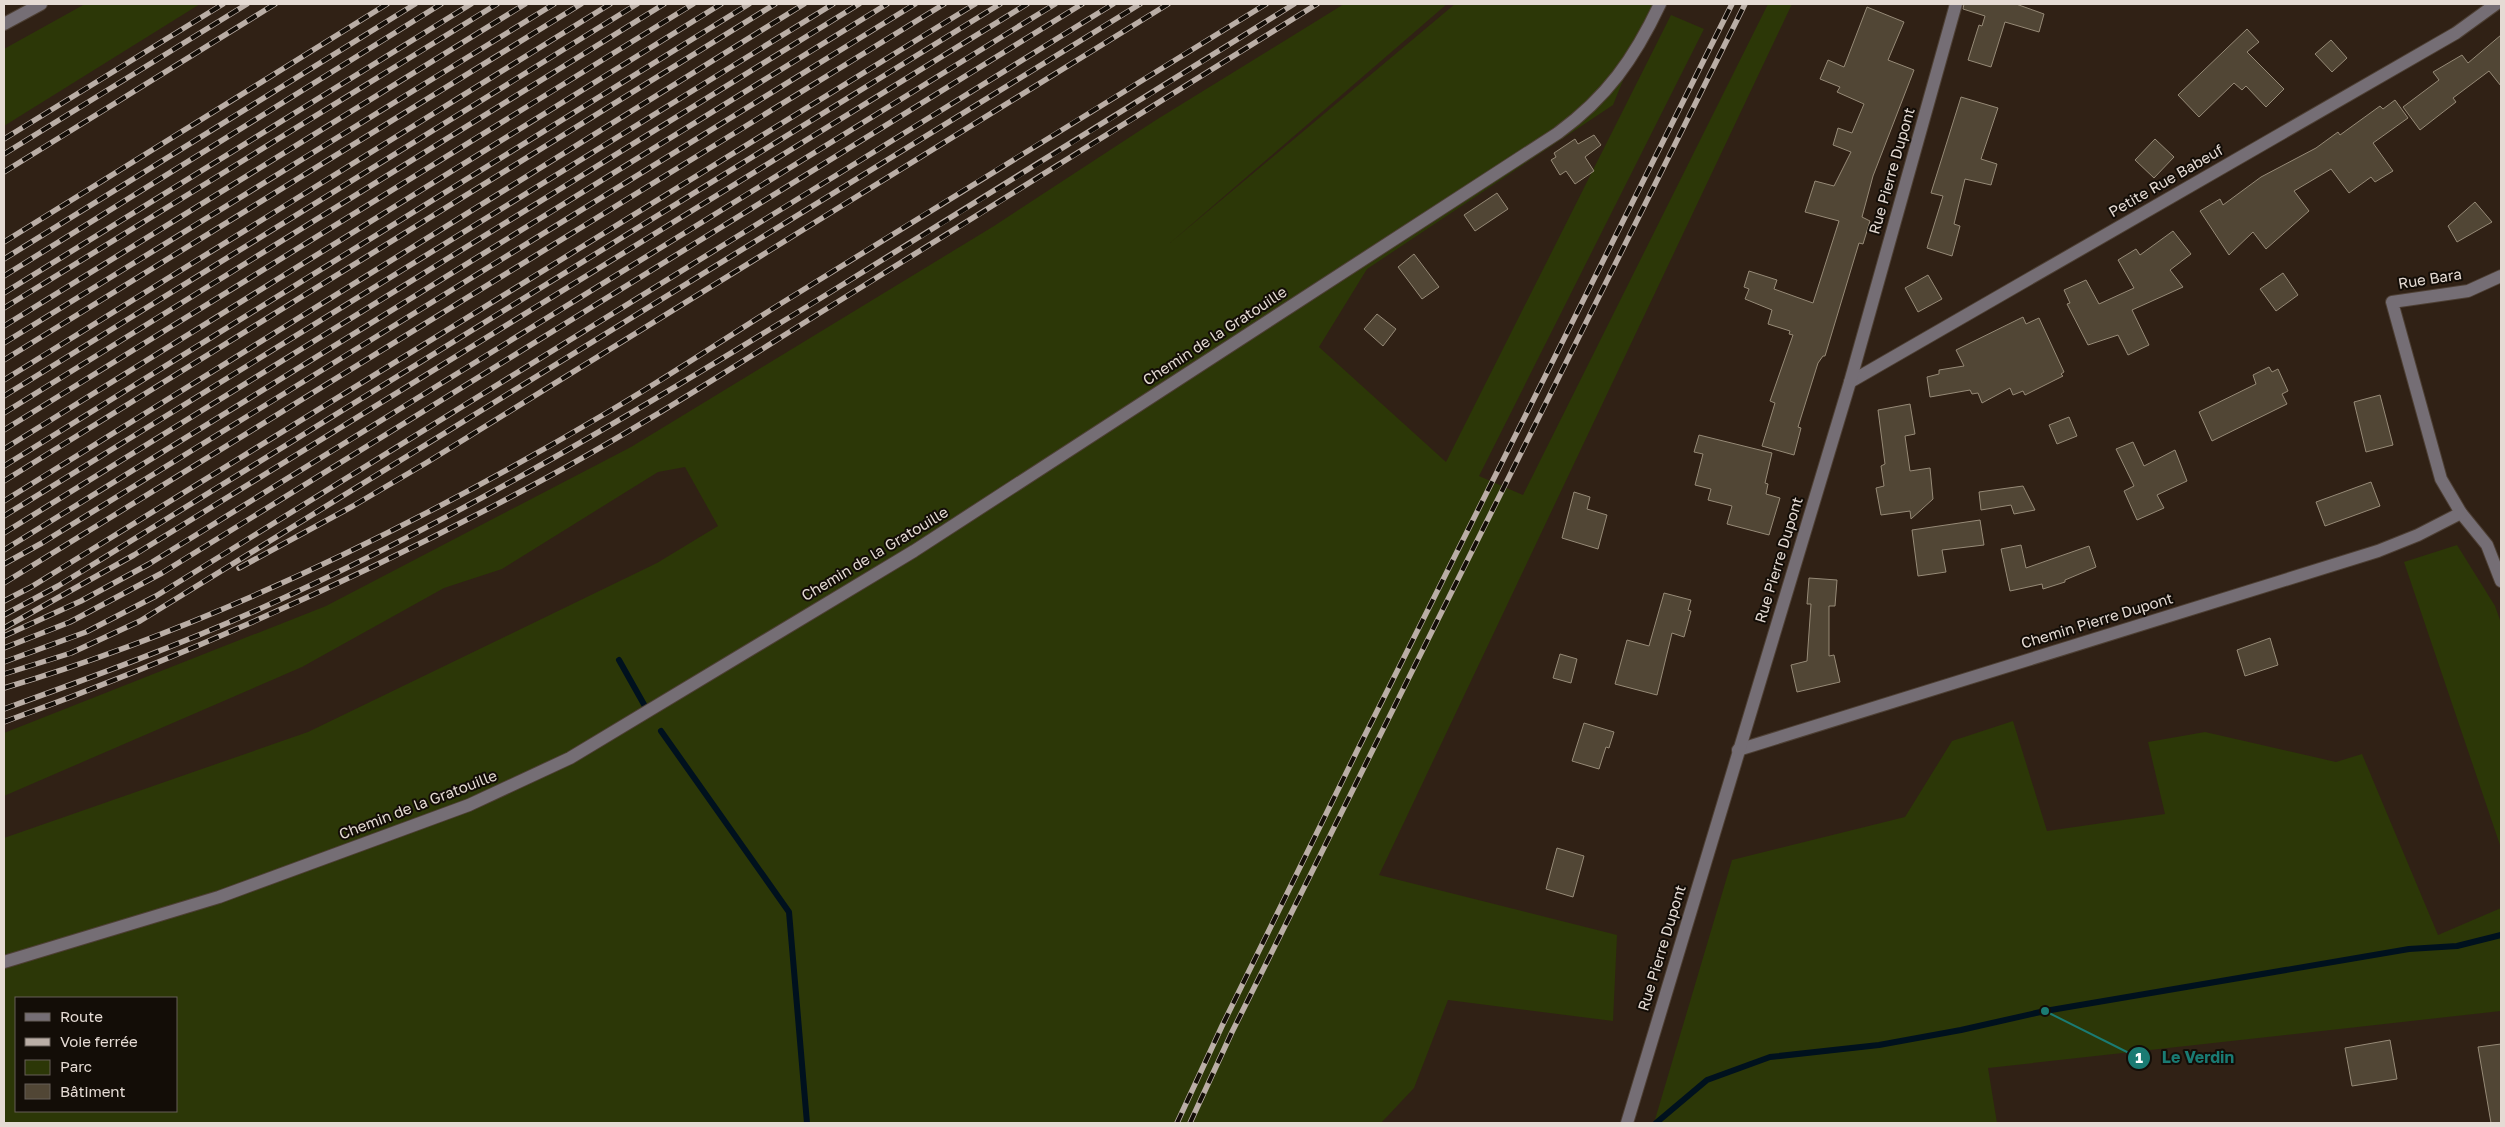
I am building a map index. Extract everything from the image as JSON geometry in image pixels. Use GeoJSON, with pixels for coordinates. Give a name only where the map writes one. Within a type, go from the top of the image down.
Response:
{"type":"FeatureCollection","features":[{"type":"Feature","properties":{"kind":"street"},"geometry":{"type":"LineString","coordinates":[[4,24],[41,4]]}},
{"type":"Feature","properties":{"kind":"street","name":"Chemin de la Gratouille"},"geometry":{"type":"LineString","coordinates":[[4,962],[219,897],[469,805],[570,758],[914,551],[1558,133],[1592,105],[1623,70],[1638,48],[1660,4]]}},
{"type":"Feature","properties":{"kind":"street","name":"Rue Pierre Dupont"},"geometry":{"type":"LineString","coordinates":[[1627,1123],[1850,382],[1956,4]]}},
{"type":"Feature","properties":{"kind":"street","name":"Petite Rue Babeuf"},"geometry":{"type":"LineString","coordinates":[[1850,382],[2448,38],[2496,4]]}},
{"type":"Feature","properties":{"kind":"street","name":"Rue Bara"},"geometry":{"type":"LineString","coordinates":[[2462,513],[2441,479],[2392,302],[2468,291],[2501,276]]}},
{"type":"Feature","properties":{"kind":"street"},"geometry":{"type":"LineString","coordinates":[[2462,513],[2487,545],[2501,581]]}},
{"type":"Feature","properties":{"kind":"street","name":"Chemin Pierre Dupont"},"geometry":{"type":"LineString","coordinates":[[1738,750],[2378,551],[2418,535],[2462,513]]}},
{"type":"Feature","properties":{"kind":"green space"},"geometry":{"type":"Polygon","coordinates":[[[85,4],[200,4],[4,126],[4,49],[85,4]]]}},
{"type":"Feature","properties":{"kind":"green space"},"geometry":{"type":"Polygon","coordinates":[[[1344,4],[1447,4],[1170,243],[1455,4],[1654,4],[1613,105],[1367,269],[1319,347],[1446,462],[1671,15],[1704,29],[1479,476],[1523,495],[1768,4],[1792,4],[1379,875],[1617,935],[1613,1021],[1448,1000],[1414,1088],[1381,1123],[4,1123],[4,838],[308,732],[657,563],[718,526],[685,467],[658,472],[502,569],[444,588],[302,667],[4,796],[4,733],[326,606],[631,447],[994,226],[1156,120],[1344,4]]]}},
{"type":"Feature","properties":{"kind":"green space"},"geometry":{"type":"Polygon","coordinates":[[[2457,545],[2495,606],[2501,623],[2501,848],[2404,562],[2457,545]]]}},
{"type":"Feature","properties":{"kind":"green space"},"geometry":{"type":"Polygon","coordinates":[[[2013,721],[2047,831],[2165,814],[2148,742],[2205,732],[2336,762],[2362,754],[2438,935],[2501,908],[2501,1011],[1988,1068],[1997,1123],[1654,1123],[1732,860],[1905,817],[1952,741],[2013,721]]]}},
{"type":"Feature","properties":{"kind":"building"},"geometry":{"type":"Polygon","coordinates":[[[1964,4],[2016,4],[2044,14],[2039,32],[2005,22],[1991,67],[1968,60],[1979,25],[1982,26],[1985,16],[1963,9],[1964,4]]]}},
{"type":"Feature","properties":{"kind":"building"},"geometry":{"type":"Polygon","coordinates":[[[1867,7],[1904,22],[1888,60],[1914,70],[1873,176],[1862,217],[1870,221],[1863,244],[1859,243],[1825,356],[1818,363],[1798,427],[1801,428],[1794,455],[1762,446],[1775,403],[1770,401],[1793,335],[1789,334],[1790,331],[1768,324],[1772,310],[1745,299],[1749,289],[1744,287],[1749,271],[1777,280],[1774,289],[1813,303],[1839,221],[1805,212],[1815,181],[1834,186],[1851,152],[1833,145],[1838,128],[1852,133],[1864,104],[1837,92],[1840,87],[1820,79],[1828,60],[1844,67],[1867,7]]]}},
{"type":"Feature","properties":{"kind":"building"},"geometry":{"type":"Polygon","coordinates":[[[2247,29],[2259,42],[2247,52],[2284,89],[2266,107],[2246,86],[2242,90],[2234,83],[2199,117],[2178,95],[2247,29]]]}},
{"type":"Feature","properties":{"kind":"building"},"geometry":{"type":"Polygon","coordinates":[[[2501,35],[2501,86],[2489,71],[2453,98],[2456,102],[2420,130],[2403,107],[2439,80],[2433,72],[2462,55],[2468,63],[2501,35]]]}},
{"type":"Feature","properties":{"kind":"building"},"geometry":{"type":"Polygon","coordinates":[[[2331,40],[2347,58],[2332,72],[2315,54],[2331,40]]]}},
{"type":"Feature","properties":{"kind":"building"},"geometry":{"type":"Polygon","coordinates":[[[1961,97],[1998,108],[1981,159],[1997,164],[1991,185],[1965,179],[1954,224],[1960,226],[1952,256],[1927,248],[1943,196],[1931,193],[1961,97]]]}},
{"type":"Feature","properties":{"kind":"building"},"geometry":{"type":"Polygon","coordinates":[[[2395,100],[2408,118],[2373,143],[2393,171],[2375,182],[2371,177],[2349,193],[2331,169],[2294,191],[2309,211],[2266,249],[2253,232],[2229,255],[2200,211],[2220,199],[2223,205],[2261,177],[2316,148],[2338,132],[2340,135],[2380,106],[2383,109],[2395,100]]]}},
{"type":"Feature","properties":{"kind":"building"},"geometry":{"type":"Polygon","coordinates":[[[1594,135],[1601,145],[1585,157],[1594,171],[1575,184],[1566,171],[1560,175],[1551,160],[1556,157],[1554,153],[1575,139],[1578,144],[1594,135]]]}},
{"type":"Feature","properties":{"kind":"building"},"geometry":{"type":"Polygon","coordinates":[[[2155,139],[2174,157],[2154,178],[2135,160],[2155,139]]]}},
{"type":"Feature","properties":{"kind":"building"},"geometry":{"type":"Polygon","coordinates":[[[1497,193],[1508,209],[1475,231],[1464,215],[1497,193]]]}},
{"type":"Feature","properties":{"kind":"building"},"geometry":{"type":"Polygon","coordinates":[[[2475,202],[2492,222],[2457,242],[2448,226],[2475,202]]]}},
{"type":"Feature","properties":{"kind":"building"},"geometry":{"type":"Polygon","coordinates":[[[2173,231],[2191,254],[2170,270],[2183,287],[2132,310],[2149,345],[2128,355],[2118,335],[2088,345],[2067,304],[2070,303],[2064,290],[2086,280],[2099,304],[2134,288],[2118,260],[2136,249],[2140,255],[2173,231]]]}},
{"type":"Feature","properties":{"kind":"building"},"geometry":{"type":"Polygon","coordinates":[[[1414,254],[1439,287],[1422,299],[1398,267],[1414,254]]]}},
{"type":"Feature","properties":{"kind":"building"},"geometry":{"type":"Polygon","coordinates":[[[2283,273],[2298,295],[2276,311],[2260,289],[2283,273]]]}},
{"type":"Feature","properties":{"kind":"building"},"geometry":{"type":"Polygon","coordinates":[[[1928,275],[1942,299],[1918,312],[1905,288],[1928,275]]]}},
{"type":"Feature","properties":{"kind":"building"},"geometry":{"type":"Polygon","coordinates":[[[1377,314],[1396,329],[1383,346],[1364,329],[1377,314]]]}},
{"type":"Feature","properties":{"kind":"building"},"geometry":{"type":"Polygon","coordinates":[[[2023,317],[2026,324],[2039,318],[2064,372],[2061,374],[2063,376],[2025,395],[2023,391],[2013,395],[2010,388],[1982,403],[1978,393],[1972,394],[1970,390],[1930,397],[1927,377],[1939,374],[1939,370],[1964,366],[1956,350],[2023,317]]]}},
{"type":"Feature","properties":{"kind":"building"},"geometry":{"type":"Polygon","coordinates":[[[2269,367],[2272,372],[2278,369],[2288,391],[2282,394],[2287,404],[2212,441],[2199,412],[2256,384],[2253,375],[2269,367]]]}},
{"type":"Feature","properties":{"kind":"building"},"geometry":{"type":"Polygon","coordinates":[[[2380,395],[2393,445],[2366,452],[2354,402],[2380,395]]]}},
{"type":"Feature","properties":{"kind":"building"},"geometry":{"type":"Polygon","coordinates":[[[1910,404],[1915,434],[1905,436],[1910,471],[1930,468],[1933,499],[1911,519],[1910,511],[1881,515],[1876,488],[1884,486],[1881,466],[1885,464],[1878,410],[1910,404]]]}},
{"type":"Feature","properties":{"kind":"building"},"geometry":{"type":"Polygon","coordinates":[[[2069,417],[2077,436],[2057,444],[2049,425],[2069,417]]]}},
{"type":"Feature","properties":{"kind":"building"},"geometry":{"type":"Polygon","coordinates":[[[1699,435],[1772,453],[1765,483],[1768,484],[1766,494],[1780,498],[1769,535],[1727,524],[1732,506],[1708,500],[1711,489],[1695,485],[1703,454],[1694,452],[1699,435]]]}},
{"type":"Feature","properties":{"kind":"building"},"geometry":{"type":"Polygon","coordinates":[[[2133,442],[2144,466],[2175,450],[2187,481],[2157,495],[2164,508],[2137,520],[2124,491],[2134,486],[2116,449],[2133,442]]]}},
{"type":"Feature","properties":{"kind":"building"},"geometry":{"type":"Polygon","coordinates":[[[2371,482],[2380,506],[2325,526],[2316,502],[2371,482]]]}},
{"type":"Feature","properties":{"kind":"building"},"geometry":{"type":"Polygon","coordinates":[[[2023,486],[2035,510],[2014,514],[2011,505],[1981,510],[1979,492],[2023,486]]]}},
{"type":"Feature","properties":{"kind":"building"},"geometry":{"type":"Polygon","coordinates":[[[1574,492],[1590,497],[1587,509],[1607,515],[1598,549],[1562,538],[1574,492]]]}},
{"type":"Feature","properties":{"kind":"building"},"geometry":{"type":"Polygon","coordinates":[[[1980,520],[1984,545],[1942,550],[1946,572],[1918,576],[1912,530],[1980,520]]]}},
{"type":"Feature","properties":{"kind":"building"},"geometry":{"type":"Polygon","coordinates":[[[2021,545],[2026,568],[2089,546],[2096,567],[2065,580],[2065,582],[2043,589],[2042,584],[2010,591],[2001,549],[2021,545]]]}},
{"type":"Feature","properties":{"kind":"building"},"geometry":{"type":"Polygon","coordinates":[[[1809,578],[1837,580],[1835,606],[1829,606],[1829,656],[1834,655],[1840,682],[1797,692],[1791,665],[1807,661],[1811,604],[1807,604],[1809,578]]]}},
{"type":"Feature","properties":{"kind":"building"},"geometry":{"type":"Polygon","coordinates":[[[1664,593],[1691,600],[1688,610],[1691,611],[1684,637],[1672,633],[1657,695],[1615,684],[1627,640],[1649,646],[1664,593]]]}},
{"type":"Feature","properties":{"kind":"building"},"geometry":{"type":"Polygon","coordinates":[[[2270,638],[2278,665],[2245,676],[2237,650],[2270,638]]]}},
{"type":"Feature","properties":{"kind":"building"},"geometry":{"type":"Polygon","coordinates":[[[1560,654],[1577,659],[1571,683],[1553,678],[1560,654]]]}},
{"type":"Feature","properties":{"kind":"building"},"geometry":{"type":"Polygon","coordinates":[[[1584,723],[1614,732],[1609,748],[1606,747],[1599,769],[1572,761],[1584,723]]]}},
{"type":"Feature","properties":{"kind":"building"},"geometry":{"type":"Polygon","coordinates":[[[1557,848],[1584,856],[1573,897],[1546,889],[1557,848]]]}},
{"type":"Feature","properties":{"kind":"building"},"geometry":{"type":"Polygon","coordinates":[[[2390,1040],[2397,1079],[2352,1086],[2345,1048],[2390,1040]]]}},
{"type":"Feature","properties":{"kind":"building"},"geometry":{"type":"Polygon","coordinates":[[[2501,1044],[2501,1123],[2491,1123],[2478,1047],[2501,1044]]]}},
{"type":"Feature","properties":{"kind":"waterway"},"geometry":{"type":"LineString","coordinates":[[619,660],[646,708]]}},
{"type":"Feature","properties":{"kind":"waterway"},"geometry":{"type":"LineString","coordinates":[[661,731],[789,912],[807,1123]]}},
{"type":"Feature","properties":{"kind":"waterway"},"geometry":{"type":"LineString","coordinates":[[1656,1123],[1707,1080],[1770,1057],[1879,1045],[1961,1030],[2045,1011],[2409,949],[2457,946],[2501,935]]}},
{"type":"Feature","properties":{"kind":"railway"},"geometry":{"type":"LineString","coordinates":[[4,139],[223,4]]}},
{"type":"Feature","properties":{"kind":"railway"},"geometry":{"type":"LineString","coordinates":[[4,154],[247,4]]}},
{"type":"Feature","properties":{"kind":"railway"},"geometry":{"type":"LineString","coordinates":[[4,172],[275,4]]}},
{"type":"Feature","properties":{"kind":"railway"},"geometry":{"type":"LineString","coordinates":[[4,242],[387,4]]}},
{"type":"Feature","properties":{"kind":"railway"},"geometry":{"type":"LineString","coordinates":[[4,259],[415,4]]}},
{"type":"Feature","properties":{"kind":"railway"},"geometry":{"type":"LineString","coordinates":[[4,276],[441,4]]}},
{"type":"Feature","properties":{"kind":"railway"},"geometry":{"type":"LineString","coordinates":[[4,293],[471,4]]}},
{"type":"Feature","properties":{"kind":"railway"},"geometry":{"type":"LineString","coordinates":[[4,308],[497,4]]}},
{"type":"Feature","properties":{"kind":"railway"},"geometry":{"type":"LineString","coordinates":[[4,326],[525,4]]}},
{"type":"Feature","properties":{"kind":"railway"},"geometry":{"type":"LineString","coordinates":[[4,343],[554,4]]}},
{"type":"Feature","properties":{"kind":"railway"},"geometry":{"type":"LineString","coordinates":[[4,360],[581,4]]}},
{"type":"Feature","properties":{"kind":"railway"},"geometry":{"type":"LineString","coordinates":[[4,380],[610,4]]}},
{"type":"Feature","properties":{"kind":"railway"},"geometry":{"type":"LineString","coordinates":[[4,396],[637,4]]}},
{"type":"Feature","properties":{"kind":"railway"},"geometry":{"type":"LineString","coordinates":[[4,413],[664,4]]}},
{"type":"Feature","properties":{"kind":"railway"},"geometry":{"type":"LineString","coordinates":[[4,430],[693,4]]}},
{"type":"Feature","properties":{"kind":"railway"},"geometry":{"type":"LineString","coordinates":[[4,449],[721,4]]}},
{"type":"Feature","properties":{"kind":"railway"},"geometry":{"type":"LineString","coordinates":[[4,466],[749,4]]}},
{"type":"Feature","properties":{"kind":"railway"},"geometry":{"type":"LineString","coordinates":[[4,481],[775,4]]}},
{"type":"Feature","properties":{"kind":"railway"},"geometry":{"type":"LineString","coordinates":[[4,501],[804,4]]}},
{"type":"Feature","properties":{"kind":"railway"},"geometry":{"type":"LineString","coordinates":[[4,516],[833,4]]}},
{"type":"Feature","properties":{"kind":"railway"},"geometry":{"type":"LineString","coordinates":[[4,533],[859,4]]}},
{"type":"Feature","properties":{"kind":"railway"},"geometry":{"type":"LineString","coordinates":[[4,550],[887,4]]}},
{"type":"Feature","properties":{"kind":"railway"},"geometry":{"type":"LineString","coordinates":[[4,564],[42,543],[915,4]]}},
{"type":"Feature","properties":{"kind":"railway"},"geometry":{"type":"LineString","coordinates":[[4,583],[944,4]]}},
{"type":"Feature","properties":{"kind":"railway"},"geometry":{"type":"LineString","coordinates":[[4,601],[31,587],[975,4]]}},
{"type":"Feature","properties":{"kind":"railway"},"geometry":{"type":"LineString","coordinates":[[4,615],[58,586],[1000,4]]}},
{"type":"Feature","properties":{"kind":"railway"},"geometry":{"type":"LineString","coordinates":[[4,628],[134,555],[1027,4]]}},
{"type":"Feature","properties":{"kind":"railway"},"geometry":{"type":"LineString","coordinates":[[4,636],[81,601],[149,564],[1055,4]]}},
{"type":"Feature","properties":{"kind":"railway"},"geometry":{"type":"LineString","coordinates":[[4,648],[70,622],[162,573],[1082,4]]}},
{"type":"Feature","properties":{"kind":"railway"},"geometry":{"type":"LineString","coordinates":[[4,662],[86,632],[156,596],[1113,4]]}},
{"type":"Feature","properties":{"kind":"railway"},"geometry":{"type":"LineString","coordinates":[[4,674],[71,653],[140,621],[1140,4]]}},
{"type":"Feature","properties":{"kind":"railway"},"geometry":{"type":"LineString","coordinates":[[239,568],[353,506],[426,463],[1168,4]]}},
{"type":"Feature","properties":{"kind":"railway"},"geometry":{"type":"LineString","coordinates":[[4,688],[160,635],[237,603],[390,532],[464,493],[632,398],[1266,4]]}},
{"type":"Feature","properties":{"kind":"railway"},"geometry":{"type":"LineString","coordinates":[[4,709],[136,660],[266,606],[339,572],[482,498],[622,418],[760,335],[1294,4]]}},
{"type":"Feature","properties":{"kind":"railway"},"geometry":{"type":"LineString","coordinates":[[4,722],[136,671],[266,616],[457,525],[560,471],[677,402],[1317,4]]}},
{"type":"Feature","properties":{"kind":"railway"},"geometry":{"type":"LineString","coordinates":[[1177,1123],[1222,1026],[1358,749],[1732,4]]}},
{"type":"Feature","properties":{"kind":"railway"},"geometry":{"type":"LineString","coordinates":[[1190,1123],[1232,1032],[1745,4]]}},
{"type":"Feature","properties":{"kind":"place","name":"Le Verdin"},"geometry":{"type":"Point","coordinates":[2045,1011]}}]}
